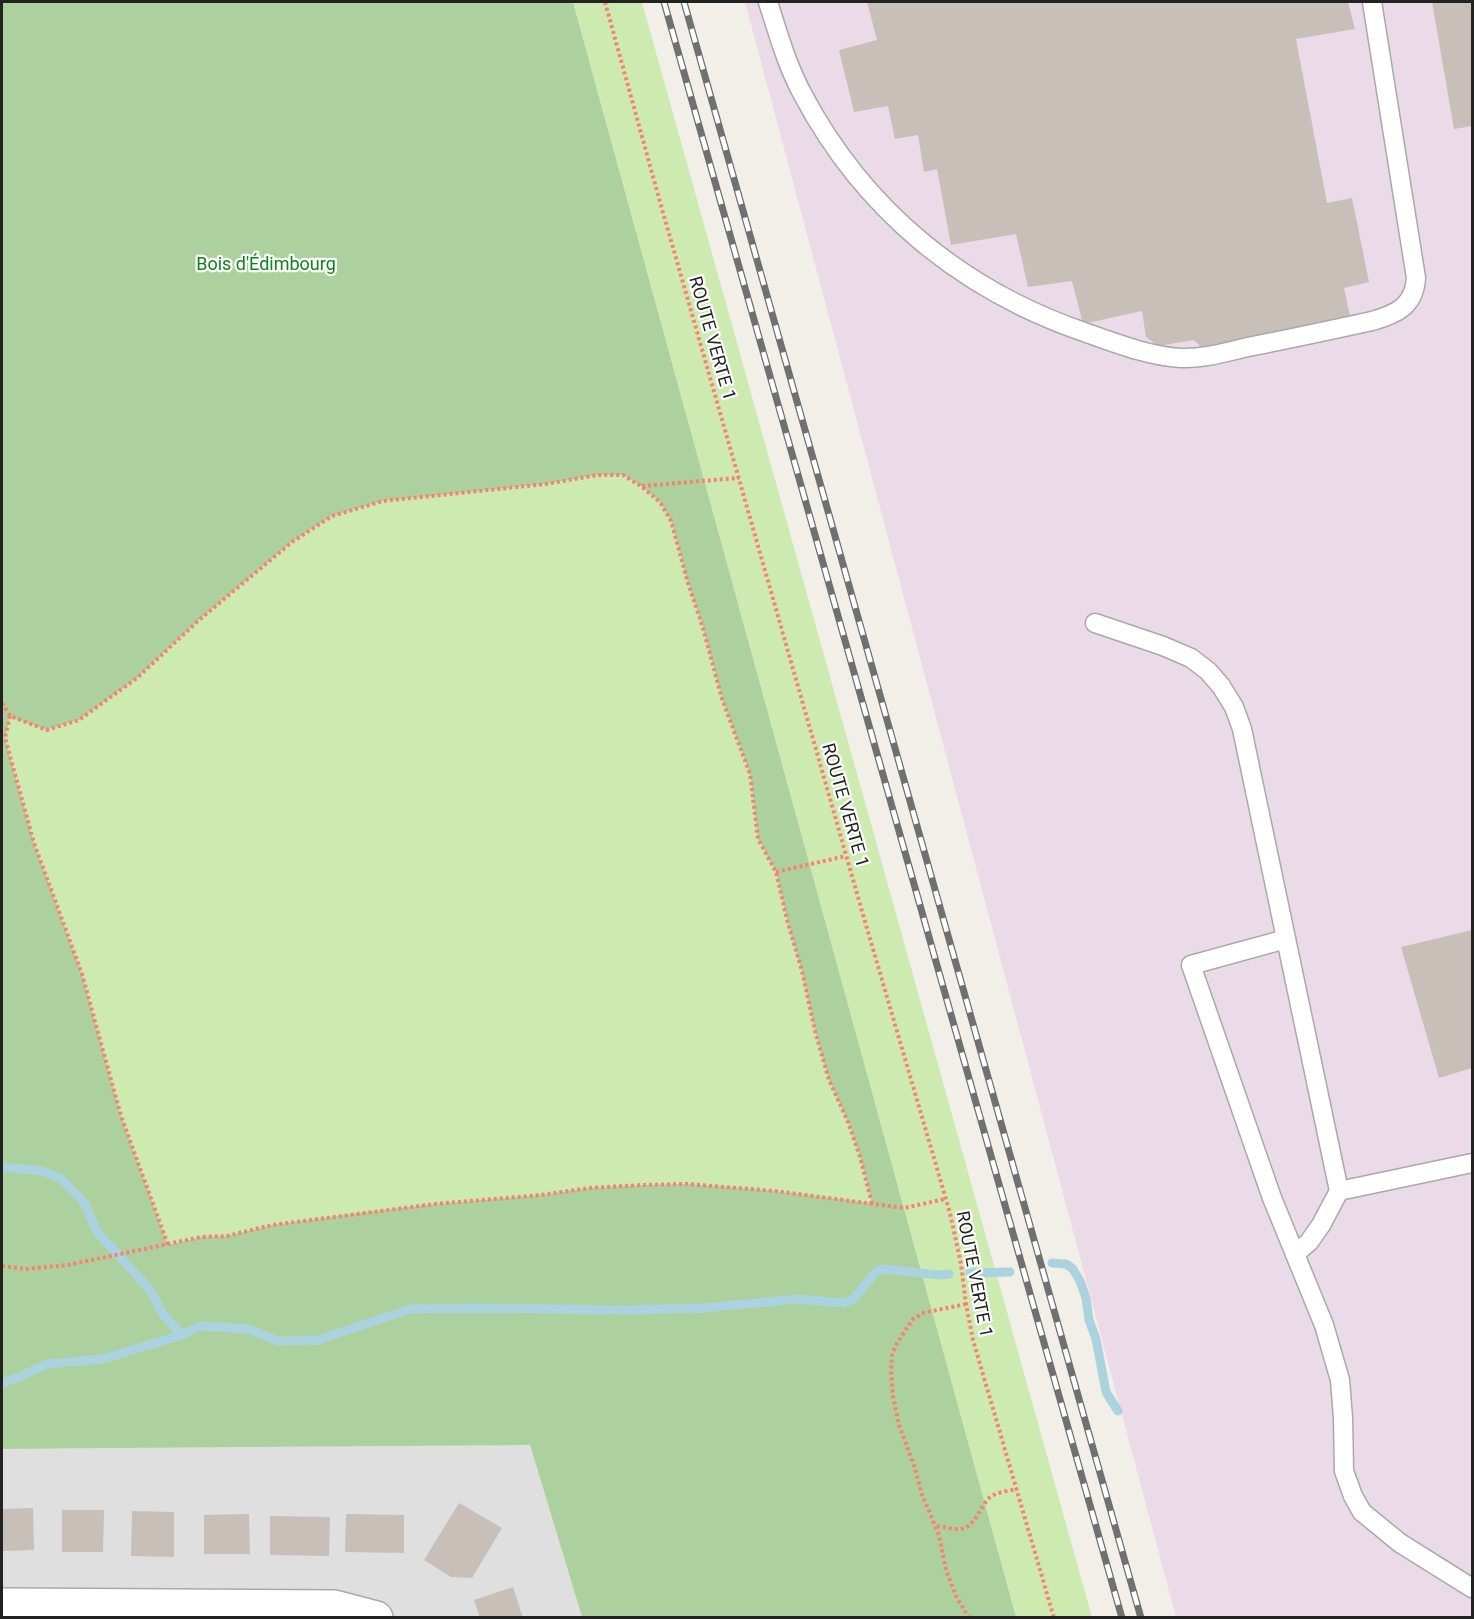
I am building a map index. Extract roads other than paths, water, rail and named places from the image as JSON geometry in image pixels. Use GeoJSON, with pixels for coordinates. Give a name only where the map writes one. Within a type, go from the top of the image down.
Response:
{"type":"FeatureCollection","features":[{"type":"Feature","properties":{"kind":"street"},"geometry":{"type":"LineString","coordinates":[[2,1605],[334,1607],[375,1617]]}},
{"type":"Feature","properties":{"kind":"lane"},"geometry":{"type":"LineString","coordinates":[[768,2],[790,67],[802,93],[830,140],[868,189],[909,231],[938,256],[990,290],[1060,324],[1155,354],[1182,358],[1210,355],[1390,316],[1401,310],[1416,290],[1416,278],[1372,2]]}},
{"type":"Feature","properties":{"kind":"lane"},"geometry":{"type":"LineString","coordinates":[[1095,623],[1191,658],[1208,671],[1221,686],[1234,707],[1242,729],[1339,1191],[1321,1225],[1309,1242],[1295,1254]]}},
{"type":"Feature","properties":{"kind":"lane"},"geometry":{"type":"LineString","coordinates":[[1286,939],[1191,965],[1272,1198],[1324,1325],[1340,1380],[1344,1471],[1353,1496],[1362,1512],[1400,1543],[1473,1588]]}},
{"type":"Feature","properties":{"kind":"lane"},"geometry":{"type":"LineString","coordinates":[[1339,1191],[1473,1163]]}},
{"type":"Feature","properties":{"kind":"waterway"},"geometry":{"type":"LineString","coordinates":[[2,1167],[42,1171],[60,1178],[83,1201],[98,1233],[151,1291],[163,1314],[182,1335]]}},
{"type":"Feature","properties":{"kind":"waterway"},"geometry":{"type":"LineString","coordinates":[[1052,1263],[1066,1264],[1073,1269],[1080,1281],[1096,1339],[1106,1392],[1118,1411]]}},
{"type":"Feature","properties":{"kind":"waterway"},"geometry":{"type":"LineString","coordinates":[[2,1383],[47,1364],[103,1359],[182,1335],[200,1326],[249,1329],[278,1341],[318,1340],[410,1309],[704,1308],[797,1299],[844,1303],[853,1299],[879,1270],[949,1274]]}},
{"type":"Feature","properties":{"kind":"waterway"},"geometry":{"type":"LineString","coordinates":[[970,1273],[1010,1272]]}},
{"type":"Feature","properties":{"kind":"railway"},"geometry":{"type":"LineString","coordinates":[[664,2],[1122,1618]]}},
{"type":"Feature","properties":{"kind":"railway"},"geometry":{"type":"LineString","coordinates":[[684,2],[1141,1618]]}},
{"type":"Feature","properties":{"kind":"park label","name":"Bois d'Édimbourg"},"geometry":{"type":"Point","coordinates":[266,263]}}]}
